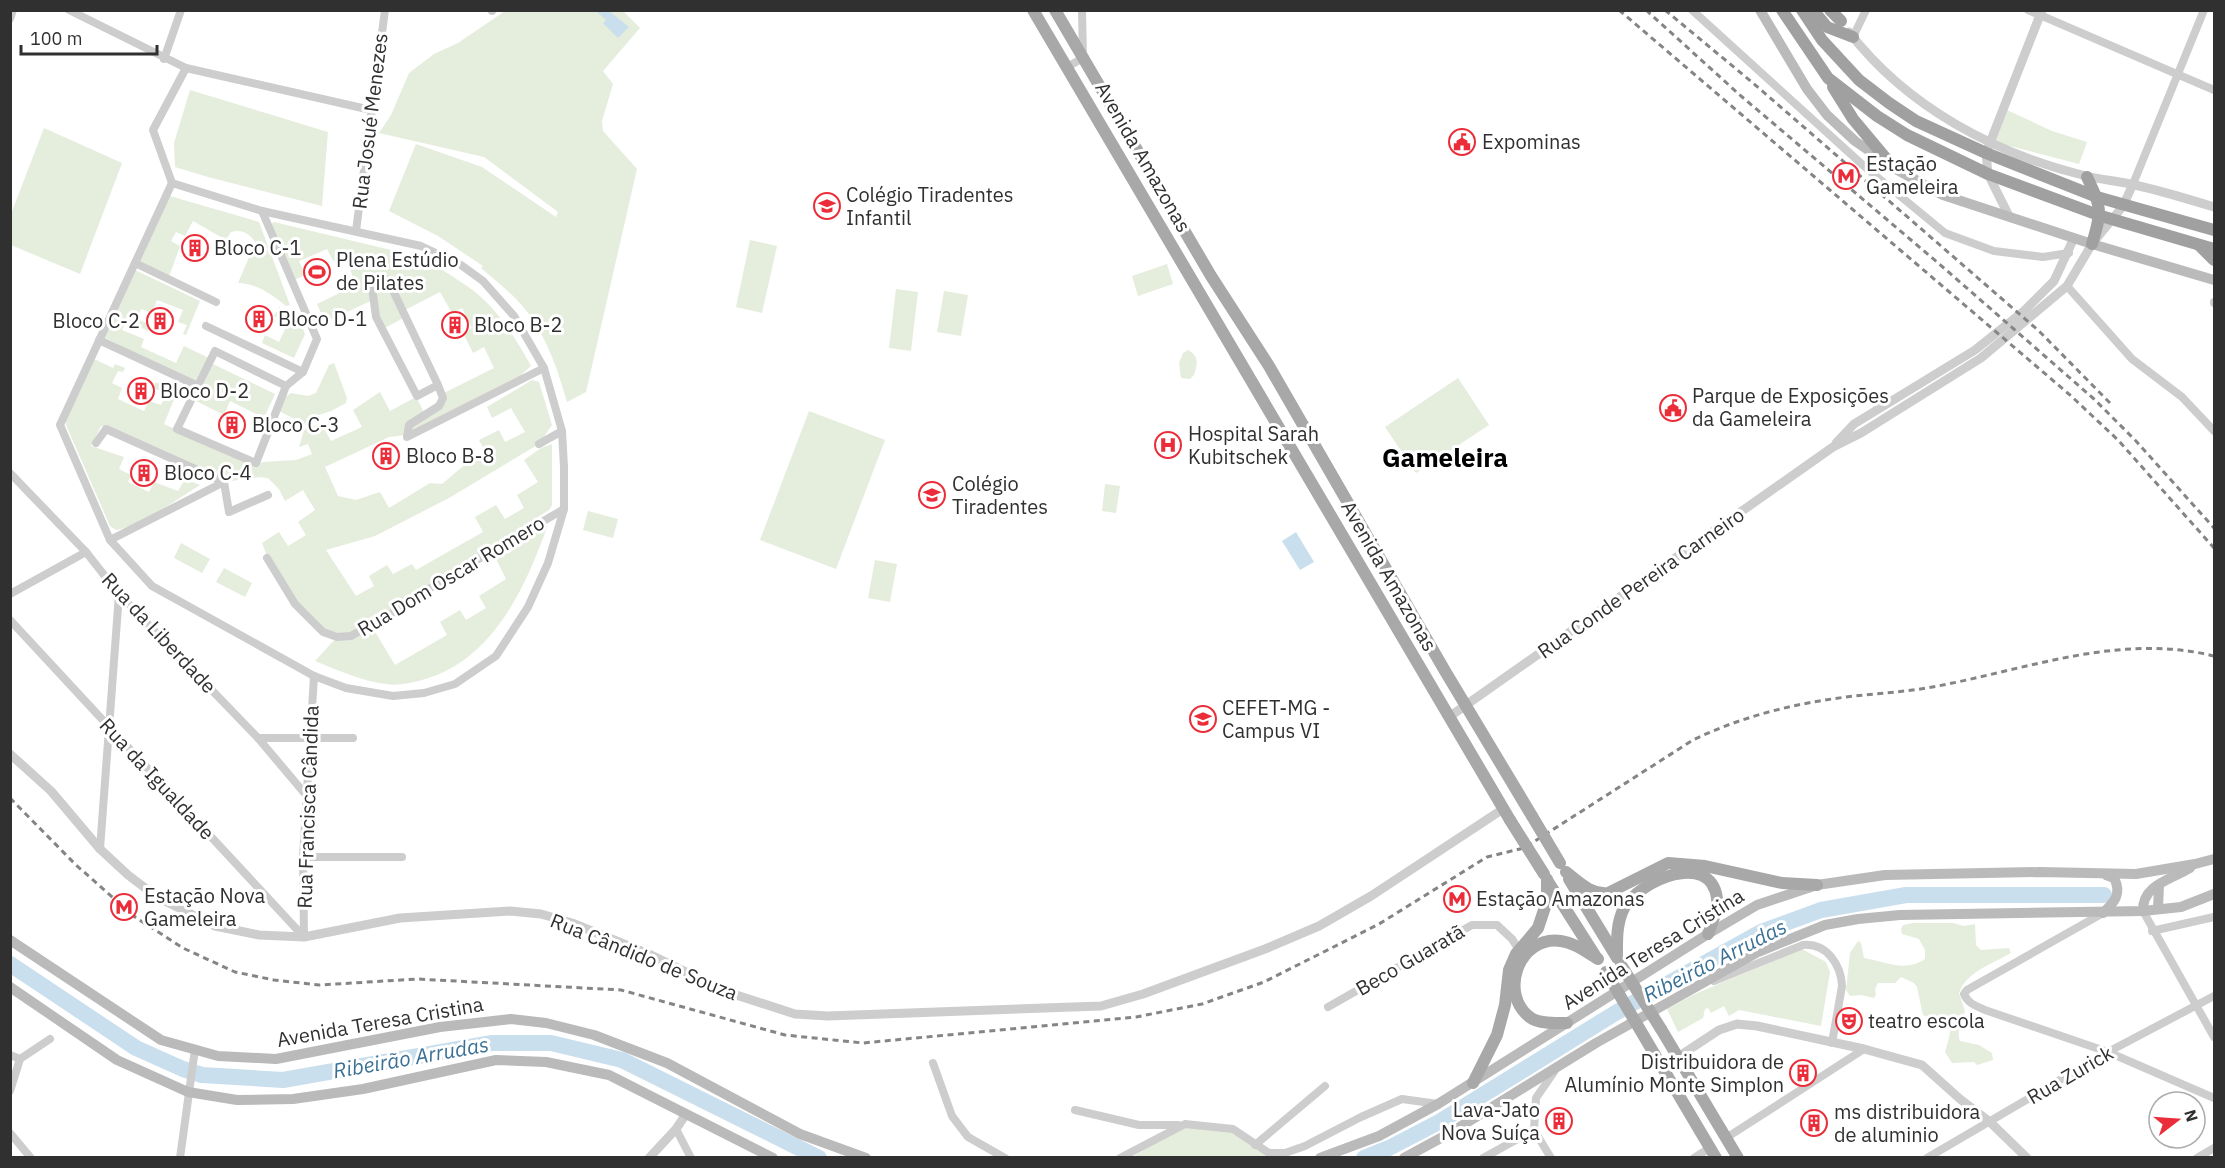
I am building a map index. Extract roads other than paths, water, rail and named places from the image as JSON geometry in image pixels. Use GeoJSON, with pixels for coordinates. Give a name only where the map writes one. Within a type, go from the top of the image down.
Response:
{"type":"FeatureCollection","features":[{"type":"Feature","properties":{"kind":"highway"},"geometry":{"type":"LineString","coordinates":[[1782,10],[1854,119],[1894,168]]}},
{"type":"Feature","properties":{"kind":"highway"},"geometry":{"type":"LineString","coordinates":[[1802,10],[1822,40],[1859,80],[1917,121],[1988,148],[2097,197],[2214,230]]}},
{"type":"Feature","properties":{"kind":"highway"},"geometry":{"type":"LineString","coordinates":[[1813,10],[1827,27],[1853,37]]}},
{"type":"Feature","properties":{"kind":"highway"},"geometry":{"type":"LineString","coordinates":[[1828,78],[1877,116],[1907,135],[1988,174],[2106,218],[2214,249]]}},
{"type":"Feature","properties":{"kind":"highway"},"geometry":{"type":"LineString","coordinates":[[2087,177],[2106,218]]}},
{"type":"Feature","properties":{"kind":"highway"},"geometry":{"type":"LineString","coordinates":[[2092,244],[2106,218]]}},
{"type":"Feature","properties":{"kind":"highway"},"geometry":{"type":"LineString","coordinates":[[2196,243],[2214,260]]}},
{"type":"Feature","properties":{"kind":"main road","name":"Avenida Amazonas"},"geometry":{"type":"LineString","coordinates":[[1033,10],[1507,815],[1606,972],[1713,1153]]}},
{"type":"Feature","properties":{"kind":"main road"},"geometry":{"type":"LineString","coordinates":[[1760,10],[1808,89],[1827,115],[1855,141],[1894,168],[1943,195],[2092,244],[2214,279]]}},
{"type":"Feature","properties":{"kind":"main road","name":"Avenida Amazonas"},"geometry":{"type":"LineString","coordinates":[[1057,11],[1211,276],[1269,366],[1466,705],[1737,1158]]}},
{"type":"Feature","properties":{"kind":"main road"},"geometry":{"type":"LineString","coordinates":[[1507,815],[1513,806],[1531,815]]}},
{"type":"Feature","properties":{"kind":"main road","name":"Avenida Teresa Cristina"},"geometry":{"type":"LineString","coordinates":[[1320,1158],[1379,1136],[1438,1104],[1757,905],[1817,885],[1885,874],[2040,872],[2136,874],[2214,859]]}},
{"type":"Feature","properties":{"kind":"main road"},"geometry":{"type":"LineString","coordinates":[[1563,868],[1590,890],[1600,894],[1608,893],[1668,863],[1705,866],[1736,875],[1782,883],[1817,885]]}},
{"type":"Feature","properties":{"kind":"main road"},"geometry":{"type":"LineString","coordinates":[[2143,911],[2142,901],[2147,891],[2195,864]]}},
{"type":"Feature","properties":{"kind":"main road"},"geometry":{"type":"LineString","coordinates":[[1619,962],[1617,932],[1624,909],[1644,886],[1667,875],[1688,873],[1703,877],[1710,883],[1717,896],[1716,909],[1708,934]]}},
{"type":"Feature","properties":{"kind":"main road"},"geometry":{"type":"LineString","coordinates":[[2101,873],[2114,878],[2118,886],[2118,895],[2103,913]]}},
{"type":"Feature","properties":{"kind":"main road"},"geometry":{"type":"LineString","coordinates":[[1473,1083],[1497,1035],[1505,1005],[1509,970],[1519,950],[1538,928],[1547,901],[1545,877]]}},
{"type":"Feature","properties":{"kind":"main road"},"geometry":{"type":"LineString","coordinates":[[2158,909],[2159,885]]}},
{"type":"Feature","properties":{"kind":"main road"},"geometry":{"type":"LineString","coordinates":[[1404,1158],[1450,1133],[1560,1064],[1758,952],[1825,925],[1900,915],[2143,911],[2181,907],[2214,894]]}},
{"type":"Feature","properties":{"kind":"main road","name":"Avenida Teresa Cristina"},"geometry":{"type":"LineString","coordinates":[[10,940],[160,1040],[218,1056],[276,1059],[440,1027],[511,1019],[546,1023],[594,1035],[667,1063],[800,1134],[866,1158]]}},
{"type":"Feature","properties":{"kind":"main road"},"geometry":{"type":"LineString","coordinates":[[1567,1023],[1544,1022],[1531,1017],[1522,1006],[1514,991],[1521,960],[1532,948],[1545,941],[1560,940],[1573,944],[1598,959]]}},
{"type":"Feature","properties":{"kind":"main road"},"geometry":{"type":"LineString","coordinates":[[10,987],[117,1060],[188,1087],[237,1100],[293,1099],[363,1089],[496,1060],[546,1062],[609,1075],[773,1158]]}},
{"type":"Feature","properties":{"kind":"street"},"geometry":{"type":"LineString","coordinates":[[10,19],[13,10]]}},
{"type":"Feature","properties":{"kind":"street"},"geometry":{"type":"LineString","coordinates":[[69,10],[186,68],[371,110]]}},
{"type":"Feature","properties":{"kind":"street"},"geometry":{"type":"LineString","coordinates":[[164,59],[181,10]]}},
{"type":"Feature","properties":{"kind":"street","name":"Rua Josué Menezes"},"geometry":{"type":"LineString","coordinates":[[356,231],[385,10]]}},
{"type":"Feature","properties":{"kind":"street"},"geometry":{"type":"LineString","coordinates":[[1068,67],[1083,58],[1082,10]]}},
{"type":"Feature","properties":{"kind":"street"},"geometry":{"type":"LineString","coordinates":[[1692,10],[1865,167],[1945,233],[1994,251],[2043,257],[2068,253]]}},
{"type":"Feature","properties":{"kind":"street"},"geometry":{"type":"LineString","coordinates":[[1853,37],[1866,10]]}},
{"type":"Feature","properties":{"kind":"street"},"geometry":{"type":"LineString","coordinates":[[2028,10],[2041,13],[2214,90]]}},
{"type":"Feature","properties":{"kind":"street"},"geometry":{"type":"LineString","coordinates":[[2106,218],[2123,206],[2204,10]]}},
{"type":"Feature","properties":{"kind":"street"},"geometry":{"type":"LineString","coordinates":[[2009,216],[1988,174],[1988,148],[2041,13]]}},
{"type":"Feature","properties":{"kind":"street"},"geometry":{"type":"LineString","coordinates":[[1834,14],[1885,72],[1913,97],[1988,148],[2087,177],[2133,184],[2214,207]]}},
{"type":"Feature","properties":{"kind":"street"},"geometry":{"type":"LineString","coordinates":[[172,183],[153,130],[186,68]]}},
{"type":"Feature","properties":{"kind":"street","name":"Rua Dom Oscar Romero"},"geometry":{"type":"LineString","coordinates":[[172,183],[262,212],[421,246],[441,254],[483,281],[514,316],[544,368],[562,431],[564,509],[548,563],[528,607],[496,656],[455,684],[424,693],[393,696],[346,688],[314,676],[152,586],[110,540],[60,425],[172,183]]}},
{"type":"Feature","properties":{"kind":"street"},"geometry":{"type":"LineString","coordinates":[[262,212],[317,339],[303,372],[286,386],[255,463],[177,429],[215,351],[286,386]]}},
{"type":"Feature","properties":{"kind":"street","name":"Rua Conde Pereira Carneiro"},"geometry":{"type":"LineString","coordinates":[[1833,447],[1854,424],[1975,350],[2024,311],[2054,281],[2074,238]]}},
{"type":"Feature","properties":{"kind":"street","name":"Rua Conde Pereira Carneiro"},"geometry":{"type":"LineString","coordinates":[[1449,717],[1833,447],[1861,433],[1981,358],[2067,286],[2092,244]]}},
{"type":"Feature","properties":{"kind":"street"},"geometry":{"type":"LineString","coordinates":[[422,264],[441,254]]}},
{"type":"Feature","properties":{"kind":"street"},"geometry":{"type":"LineString","coordinates":[[135,262],[216,302]]}},
{"type":"Feature","properties":{"kind":"street"},"geometry":{"type":"LineString","coordinates":[[438,385],[417,396],[376,317],[372,287],[388,280],[438,385],[443,398],[442,402],[409,425],[407,436],[544,368]]}},
{"type":"Feature","properties":{"kind":"street"},"geometry":{"type":"LineString","coordinates":[[2067,286],[2132,359],[2182,397],[2214,431]]}},
{"type":"Feature","properties":{"kind":"street"},"geometry":{"type":"LineString","coordinates":[[206,326],[303,372]]}},
{"type":"Feature","properties":{"kind":"street"},"geometry":{"type":"LineString","coordinates":[[99,340],[198,386]]}},
{"type":"Feature","properties":{"kind":"street"},"geometry":{"type":"LineString","coordinates":[[96,443],[106,429],[224,482]]}},
{"type":"Feature","properties":{"kind":"street"},"geometry":{"type":"LineString","coordinates":[[539,444],[562,431]]}},
{"type":"Feature","properties":{"kind":"street","name":"Rua da Liberdade"},"geometry":{"type":"LineString","coordinates":[[10,473],[86,552],[119,594],[258,738],[306,795]]}},
{"type":"Feature","properties":{"kind":"street"},"geometry":{"type":"LineString","coordinates":[[110,540],[224,482]]}},
{"type":"Feature","properties":{"kind":"street"},"geometry":{"type":"LineString","coordinates":[[224,482],[229,512],[268,495]]}},
{"type":"Feature","properties":{"kind":"street","name":"Rua Dom Oscar Romero"},"geometry":{"type":"LineString","coordinates":[[267,558],[295,604],[323,632],[337,637],[351,636],[564,509]]}},
{"type":"Feature","properties":{"kind":"street"},"geometry":{"type":"LineString","coordinates":[[10,594],[86,552]]}},
{"type":"Feature","properties":{"kind":"street"},"geometry":{"type":"LineString","coordinates":[[100,849],[119,594]]}},
{"type":"Feature","properties":{"kind":"street","name":"Rua da Igualdade"},"geometry":{"type":"LineString","coordinates":[[10,620],[304,937]]}},
{"type":"Feature","properties":{"kind":"street","name":"Rua Francisca Cândida"},"geometry":{"type":"LineString","coordinates":[[304,937],[303,856],[314,676]]}},
{"type":"Feature","properties":{"kind":"street"},"geometry":{"type":"LineString","coordinates":[[258,738],[353,738]]}},
{"type":"Feature","properties":{"kind":"street","name":"Rua Cândido de Souza"},"geometry":{"type":"LineString","coordinates":[[10,754],[51,791],[100,849],[128,875],[157,897],[214,926],[259,935],[304,937],[400,918],[510,911],[541,914],[583,927],[651,955],[727,992],[777,1010],[795,1014],[828,1016],[1101,1006],[1143,994],[1265,949],[1319,926],[1507,815]]}},
{"type":"Feature","properties":{"kind":"street"},"geometry":{"type":"LineString","coordinates":[[303,856],[402,857]]}},
{"type":"Feature","properties":{"kind":"street"},"geometry":{"type":"LineString","coordinates":[[2143,911],[2152,931],[2214,1037]]}},
{"type":"Feature","properties":{"kind":"street"},"geometry":{"type":"LineString","coordinates":[[2103,913],[1967,990],[1964,994],[1966,999],[1971,1004],[1985,1010],[2108,1052],[2214,1098]]}},
{"type":"Feature","properties":{"kind":"street"},"geometry":{"type":"LineString","coordinates":[[2152,931],[2214,917]]}},
{"type":"Feature","properties":{"kind":"street","name":"Beco Guaratã"},"geometry":{"type":"LineString","coordinates":[[1328,1007],[1472,925],[1497,925],[1512,939],[1519,950]]}},
{"type":"Feature","properties":{"kind":"street"},"geometry":{"type":"LineString","coordinates":[[1691,991],[1803,945],[1818,946],[1834,960],[1842,978],[1832,1043]]}},
{"type":"Feature","properties":{"kind":"street","name":"Rua Zurick"},"geometry":{"type":"LineString","coordinates":[[1927,1158],[1938,1154],[2108,1052],[2214,996]]}},
{"type":"Feature","properties":{"kind":"street"},"geometry":{"type":"LineString","coordinates":[[1678,1057],[1719,1030],[1737,1024],[1864,1048],[1922,1065],[1990,1122],[2026,1158]]}},
{"type":"Feature","properties":{"kind":"street"},"geometry":{"type":"LineString","coordinates":[[10,1091],[20,1059],[50,1039]]}},
{"type":"Feature","properties":{"kind":"street"},"geometry":{"type":"LineString","coordinates":[[1726,1138],[1864,1048]]}},
{"type":"Feature","properties":{"kind":"street"},"geometry":{"type":"LineString","coordinates":[[180,1158],[195,1049]]}},
{"type":"Feature","properties":{"kind":"street"},"geometry":{"type":"LineString","coordinates":[[10,1055],[20,1059]]}},
{"type":"Feature","properties":{"kind":"street"},"geometry":{"type":"LineString","coordinates":[[933,1063],[952,1116],[957,1123],[968,1137],[1005,1158]]}},
{"type":"Feature","properties":{"kind":"street"},"geometry":{"type":"LineString","coordinates":[[1551,1158],[1534,1130],[1536,1098],[1560,1064]]}},
{"type":"Feature","properties":{"kind":"street"},"geometry":{"type":"LineString","coordinates":[[1254,1145],[1324,1086]]}},
{"type":"Feature","properties":{"kind":"street"},"geometry":{"type":"LineString","coordinates":[[1075,1110],[1138,1125],[1185,1124],[1233,1130],[1269,1153],[1285,1153],[1305,1146],[1402,1099],[1438,1104]]}},
{"type":"Feature","properties":{"kind":"street"},"geometry":{"type":"LineString","coordinates":[[649,1158],[676,1129],[686,1114]]}},
{"type":"Feature","properties":{"kind":"street"},"geometry":{"type":"LineString","coordinates":[[1119,1158],[1185,1124]]}},
{"type":"Feature","properties":{"kind":"street"},"geometry":{"type":"LineString","coordinates":[[676,1129],[691,1158]]}},
{"type":"Feature","properties":{"kind":"street"},"geometry":{"type":"LineString","coordinates":[[1483,1158],[1534,1130]]}},
{"type":"Feature","properties":{"kind":"street"},"geometry":{"type":"LineString","coordinates":[[10,1133],[31,1158]]}},
{"type":"Feature","properties":{"kind":"street"},"geometry":{"type":"LineString","coordinates":[[2197,1158],[2214,1148]]}},
{"type":"Feature","properties":{"kind":"street"},"geometry":{"type":"LineString","coordinates":[[1694,1158],[1713,1153]]}},
{"type":"Feature","properties":{"kind":"water"},"geometry":{"type":"Polygon","coordinates":[[[596,11],[609,11],[629,27],[618,38],[603,23],[606,20],[596,11]]]}},
{"type":"Feature","properties":{"kind":"water"},"geometry":{"type":"Polygon","coordinates":[[[1296,532],[1314,562],[1300,570],[1282,541],[1296,532]]]}},
{"type":"Feature","properties":{"kind":"waterway","name":"Ribeirão Arrudas"},"geometry":{"type":"LineString","coordinates":[[1364,1158],[1389,1148],[1439,1122],[1617,1012],[1761,932],[1821,910],[1906,895],[2104,895]]}},
{"type":"Feature","properties":{"kind":"waterway","name":"Ribeirão Arrudas"},"geometry":{"type":"LineString","coordinates":[[10,964],[136,1048],[202,1075],[283,1080],[492,1043],[551,1043],[622,1060],[819,1158]]}},
{"type":"Feature","properties":{"kind":"railway"},"geometry":{"type":"LineString","coordinates":[[1619,10],[2070,395],[2118,440],[2214,548]]}},
{"type":"Feature","properties":{"kind":"railway"},"geometry":{"type":"LineString","coordinates":[[1646,10],[1741,96],[2094,399],[2136,441],[2214,528]]}},
{"type":"Feature","properties":{"kind":"railway"},"geometry":{"type":"LineString","coordinates":[[1665,10],[1753,83],[2039,331],[2110,403]]}},
{"type":"Feature","properties":{"kind":"railway"},"geometry":{"type":"LineString","coordinates":[[10,798],[76,865],[135,917],[183,948],[235,972],[274,980],[319,985],[418,979],[621,990],[785,1035],[863,1043],[1136,1017],[1202,1004],[1264,982],[1379,924],[1487,857],[1524,848],[1693,740],[1761,714],[1832,699],[1927,688],[2106,651],[2142,648],[2178,650],[2214,656]]}},
{"type":"Feature","properties":{"kind":"place","name":"Expominas"},"geometry":{"type":"Point","coordinates":[1462,142]}},
{"type":"Feature","properties":{"kind":"place","name":"Estação Gameleira"},"geometry":{"type":"Point","coordinates":[1846,176]}},
{"type":"Feature","properties":{"kind":"place","name":"Colégio Tiradentes Infantil"},"geometry":{"type":"Point","coordinates":[827,206]}},
{"type":"Feature","properties":{"kind":"place","name":"Bloco C-1"},"geometry":{"type":"Point","coordinates":[195,248]}},
{"type":"Feature","properties":{"kind":"place","name":"Plena Estúdio de Pilates"},"geometry":{"type":"Point","coordinates":[317,272]}},
{"type":"Feature","properties":{"kind":"place","name":"Bloco D-1"},"geometry":{"type":"Point","coordinates":[259,319]}},
{"type":"Feature","properties":{"kind":"place","name":"Bloco C-2"},"geometry":{"type":"Point","coordinates":[160,321]}},
{"type":"Feature","properties":{"kind":"place","name":"Bloco B-2"},"geometry":{"type":"Point","coordinates":[455,325]}},
{"type":"Feature","properties":{"kind":"place","name":"Bloco D-2"},"geometry":{"type":"Point","coordinates":[141,391]}},
{"type":"Feature","properties":{"kind":"place","name":"Parque de Exposições da Gameleira"},"geometry":{"type":"Point","coordinates":[1673,408]}},
{"type":"Feature","properties":{"kind":"place","name":"Bloco C-3"},"geometry":{"type":"Point","coordinates":[232,425]}},
{"type":"Feature","properties":{"kind":"place","name":"Hospital Sarah Kubitschek"},"geometry":{"type":"Point","coordinates":[1168,445]}},
{"type":"Feature","properties":{"kind":"place","name":"Bloco B-8"},"geometry":{"type":"Point","coordinates":[386,456]}},
{"type":"Feature","properties":{"kind":"place","name":"Bloco C-4"},"geometry":{"type":"Point","coordinates":[144,473]}},
{"type":"Feature","properties":{"kind":"place","name":"Colégio Tiradentes"},"geometry":{"type":"Point","coordinates":[932,495]}},
{"type":"Feature","properties":{"kind":"place","name":"CEFET-MG - Campus VI"},"geometry":{"type":"Point","coordinates":[1203,719]}},
{"type":"Feature","properties":{"kind":"place","name":"Estação Amazonas"},"geometry":{"type":"Point","coordinates":[1457,899]}},
{"type":"Feature","properties":{"kind":"place","name":"Estação Nova Gameleira"},"geometry":{"type":"Point","coordinates":[124,907]}},
{"type":"Feature","properties":{"kind":"place","name":"teatro escola"},"geometry":{"type":"Point","coordinates":[1849,1021]}},
{"type":"Feature","properties":{"kind":"place","name":"Distribuidora de Alumínio Monte Simplon"},"geometry":{"type":"Point","coordinates":[1803,1073]}},
{"type":"Feature","properties":{"kind":"place","name":"Lava-Jato Nova Suíça"},"geometry":{"type":"Point","coordinates":[1559,1121]}},
{"type":"Feature","properties":{"kind":"place","name":"ms distribuidora de aluminio"},"geometry":{"type":"Point","coordinates":[1814,1123]}},
{"type":"Feature","properties":{"kind":"district","name":"Gameleira"},"geometry":{"type":"Point","coordinates":[1445,458]}}]}
